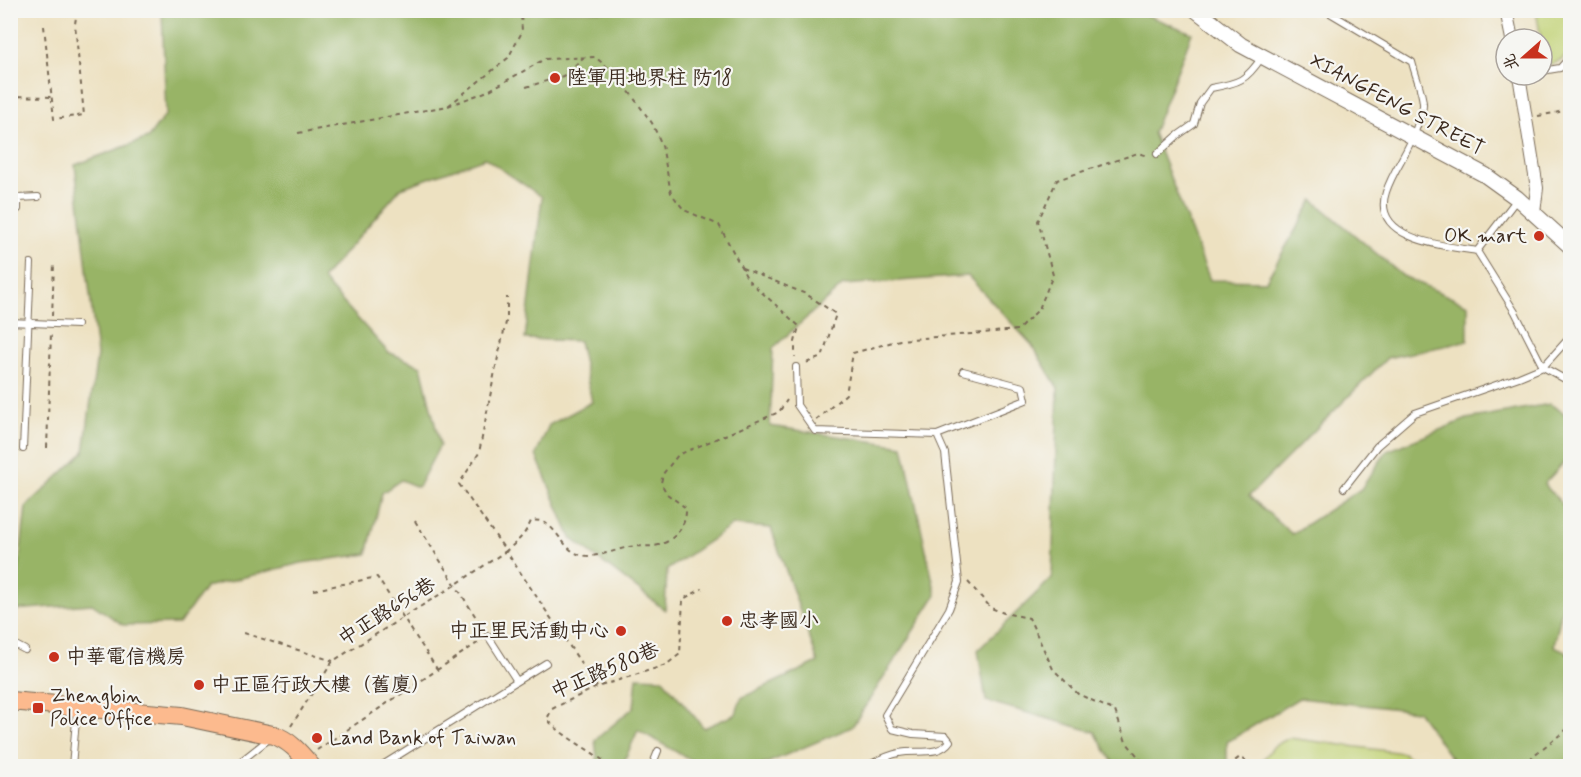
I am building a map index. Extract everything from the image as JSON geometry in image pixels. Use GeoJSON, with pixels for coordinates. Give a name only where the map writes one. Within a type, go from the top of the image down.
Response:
{"type":"FeatureCollection","features":[{"type":"Feature","properties":{"kind":"main road"},"geometry":{"type":"LineString","coordinates":[[10,700],[182,716],[278,737],[308,763]]}},
{"type":"Feature","properties":{"kind":"street","name":"XIANGFENG STREET"},"geometry":{"type":"LineString","coordinates":[[1196,10],[1241,45],[1485,175],[1517,198],[1570,246]]}},
{"type":"Feature","properties":{"kind":"street"},"geometry":{"type":"LineString","coordinates":[[1506,10],[1510,27]]}},
{"type":"Feature","properties":{"kind":"street"},"geometry":{"type":"LineString","coordinates":[[1521,87],[1537,188],[1534,213]]}},
{"type":"Feature","properties":{"kind":"lane"},"geometry":{"type":"LineString","coordinates":[[1325,10],[1412,62],[1424,104],[1413,136],[1387,190],[1383,204],[1388,220],[1407,235],[1428,243],[1477,250]]}},
{"type":"Feature","properties":{"kind":"lane"},"geometry":{"type":"LineString","coordinates":[[1157,154],[1194,123],[1200,103],[1211,88],[1231,84],[1250,75],[1262,56]]}},
{"type":"Feature","properties":{"kind":"lane"},"geometry":{"type":"LineString","coordinates":[[1554,69],[1560,68],[1570,57]]}},
{"type":"Feature","properties":{"kind":"lane"},"geometry":{"type":"LineString","coordinates":[[10,209],[18,209],[18,198],[38,197]]}},
{"type":"Feature","properties":{"kind":"lane"},"geometry":{"type":"LineString","coordinates":[[1477,250],[1517,198]]}},
{"type":"Feature","properties":{"kind":"lane"},"geometry":{"type":"LineString","coordinates":[[1477,250],[1515,312],[1543,367],[1570,382]]}},
{"type":"Feature","properties":{"kind":"lane"},"geometry":{"type":"LineString","coordinates":[[23,449],[31,263]]}},
{"type":"Feature","properties":{"kind":"lane"},"geometry":{"type":"LineString","coordinates":[[10,322],[77,325]]}},
{"type":"Feature","properties":{"kind":"lane"},"geometry":{"type":"LineString","coordinates":[[1344,488],[1377,446],[1415,413],[1543,367],[1570,337]]}},
{"type":"Feature","properties":{"kind":"lane"},"geometry":{"type":"LineString","coordinates":[[796,367],[797,405],[815,431],[937,435],[1026,400],[1023,387],[963,371]]}},
{"type":"Feature","properties":{"kind":"lane"},"geometry":{"type":"LineString","coordinates":[[867,766],[901,752],[924,753],[947,746],[950,741],[946,736],[913,734],[892,729],[885,715],[950,609],[959,582],[945,453],[937,435]]}},
{"type":"Feature","properties":{"kind":"lane"},"geometry":{"type":"LineString","coordinates":[[488,636],[517,681]]}},
{"type":"Feature","properties":{"kind":"lane"},"geometry":{"type":"LineString","coordinates":[[10,642],[25,650]]}},
{"type":"Feature","properties":{"kind":"lane"},"geometry":{"type":"LineString","coordinates":[[381,766],[546,663]]}},
{"type":"Feature","properties":{"kind":"lane"},"geometry":{"type":"LineString","coordinates":[[72,766],[78,706]]}},
{"type":"Feature","properties":{"kind":"lane"},"geometry":{"type":"LineString","coordinates":[[235,766],[278,737]]}},
{"type":"Feature","properties":{"kind":"lane"},"geometry":{"type":"LineString","coordinates":[[652,766],[658,751]]}},
{"type":"Feature","properties":{"kind":"path"},"geometry":{"type":"LineString","coordinates":[[44,26],[54,119],[84,115],[75,24],[77,10]]}},
{"type":"Feature","properties":{"kind":"path"},"geometry":{"type":"LineString","coordinates":[[448,106],[508,58],[522,32],[519,10]]}},
{"type":"Feature","properties":{"kind":"path"},"geometry":{"type":"LineString","coordinates":[[525,87],[563,76],[584,57]]}},
{"type":"Feature","properties":{"kind":"path"},"geometry":{"type":"LineString","coordinates":[[298,134],[448,106],[488,91],[545,59],[595,57],[617,75],[652,123],[662,145],[671,193],[684,210],[719,225],[748,280],[799,326],[795,342],[796,367],[822,357],[836,314],[806,294],[742,268]]}},
{"type":"Feature","properties":{"kind":"path"},"geometry":{"type":"LineString","coordinates":[[10,96],[52,97]]}},
{"type":"Feature","properties":{"kind":"path"},"geometry":{"type":"LineString","coordinates":[[1526,118],[1570,110]]}},
{"type":"Feature","properties":{"kind":"path"},"geometry":{"type":"LineString","coordinates":[[811,424],[846,394],[854,352],[900,340],[1018,330],[1039,309],[1053,275],[1038,221],[1057,180],[1138,153],[1146,157],[1157,154]]}},
{"type":"Feature","properties":{"kind":"path"},"geometry":{"type":"LineString","coordinates":[[47,447],[54,264]]}},
{"type":"Feature","properties":{"kind":"path"},"geometry":{"type":"LineString","coordinates":[[507,297],[507,318],[479,453],[459,484],[597,687]]}},
{"type":"Feature","properties":{"kind":"path","name":"中正路656巷"},"geometry":{"type":"LineString","coordinates":[[278,737],[333,661],[506,551],[519,540],[531,521],[536,520],[549,525],[571,551],[581,556],[662,544],[680,530],[686,518],[686,508],[667,494],[661,483],[663,474],[678,455],[779,412],[796,387]]}},
{"type":"Feature","properties":{"kind":"path"},"geometry":{"type":"LineString","coordinates":[[308,763],[437,669],[488,636],[416,521]]}},
{"type":"Feature","properties":{"kind":"path"},"geometry":{"type":"LineString","coordinates":[[314,590],[377,577],[437,669]]}},
{"type":"Feature","properties":{"kind":"path"},"geometry":{"type":"LineString","coordinates":[[965,578],[991,608],[1029,618],[1053,669],[1078,694],[1115,711],[1126,742],[1146,766]]}},
{"type":"Feature","properties":{"kind":"path","name":"中正路580巷"},"geometry":{"type":"LineString","coordinates":[[610,766],[600,757],[568,739],[547,719],[552,710],[597,687],[666,665],[680,654],[683,599],[702,589]]}},
{"type":"Feature","properties":{"kind":"path","name":"中正路656巷"},"geometry":{"type":"LineString","coordinates":[[244,633],[333,661]]}},
{"type":"Feature","properties":{"kind":"path"},"geometry":{"type":"LineString","coordinates":[[1570,647],[1564,658],[1570,662]]}},
{"type":"Feature","properties":{"kind":"path"},"geometry":{"type":"LineString","coordinates":[[1523,766],[1570,727]]}},
{"type":"Feature","properties":{"kind":"path"},"geometry":{"type":"LineString","coordinates":[[1228,766],[1240,757],[1254,766]]}},
{"type":"Feature","properties":{"kind":"green space"},"geometry":{"type":"Polygon","coordinates":[[[162,11],[1136,11],[1192,33],[1153,133],[1210,280],[1266,281],[1313,200],[1403,276],[1468,305],[1468,341],[1387,358],[1249,496],[1292,534],[1361,489],[1387,451],[1467,419],[1550,404],[1570,417],[1570,456],[1544,484],[1570,513],[1567,586],[1554,646],[1570,653],[1570,766],[1457,766],[1417,711],[1299,698],[1227,742],[1227,766],[1115,766],[1095,732],[986,701],[978,650],[1052,578],[1058,388],[1032,345],[968,276],[843,285],[773,348],[770,426],[903,446],[936,595],[852,727],[760,766],[701,766],[638,730],[622,766],[598,766],[595,740],[634,707],[637,677],[662,678],[704,728],[736,714],[741,698],[818,662],[771,528],[733,525],[667,570],[665,610],[571,538],[536,455],[549,425],[592,402],[579,341],[525,339],[542,197],[485,158],[401,188],[322,279],[388,352],[421,366],[440,445],[418,487],[401,480],[382,493],[367,554],[301,563],[206,587],[179,624],[123,625],[92,604],[14,610],[26,507],[84,452],[97,355],[75,165],[148,138],[166,114],[162,11]]]}},
{"type":"Feature","properties":{"kind":"green space"},"geometry":{"type":"Polygon","coordinates":[[[1536,11],[1570,11],[1570,51],[1562,60],[1554,63],[1554,27],[1539,27],[1536,11]]]}},
{"type":"Feature","properties":{"kind":"green space"},"geometry":{"type":"Polygon","coordinates":[[[1289,738],[1403,753],[1422,766],[1258,766],[1274,746],[1289,738]]]}},
{"type":"Feature","properties":{"kind":"place","name":"陸軍用地界柱 防18"},"geometry":{"type":"Point","coordinates":[555,78]}},
{"type":"Feature","properties":{"kind":"place","name":"OK mart"},"geometry":{"type":"Point","coordinates":[1539,236]}},
{"type":"Feature","properties":{"kind":"place","name":"忠孝國小"},"geometry":{"type":"Point","coordinates":[727,621]}},
{"type":"Feature","properties":{"kind":"place","name":"中正里民活動中心"},"geometry":{"type":"Point","coordinates":[621,631]}},
{"type":"Feature","properties":{"kind":"place","name":"中華電信機房"},"geometry":{"type":"Point","coordinates":[54,657]}},
{"type":"Feature","properties":{"kind":"place","name":"中正區行政大樓（舊廈）"},"geometry":{"type":"Point","coordinates":[199,685]}},
{"type":"Feature","properties":{"kind":"place","name":"Zhengbin Police Office"},"geometry":{"type":"Point","coordinates":[38,708]}},
{"type":"Feature","properties":{"kind":"place","name":"Land Bank of Taiwan"},"geometry":{"type":"Point","coordinates":[317,738]}}]}
